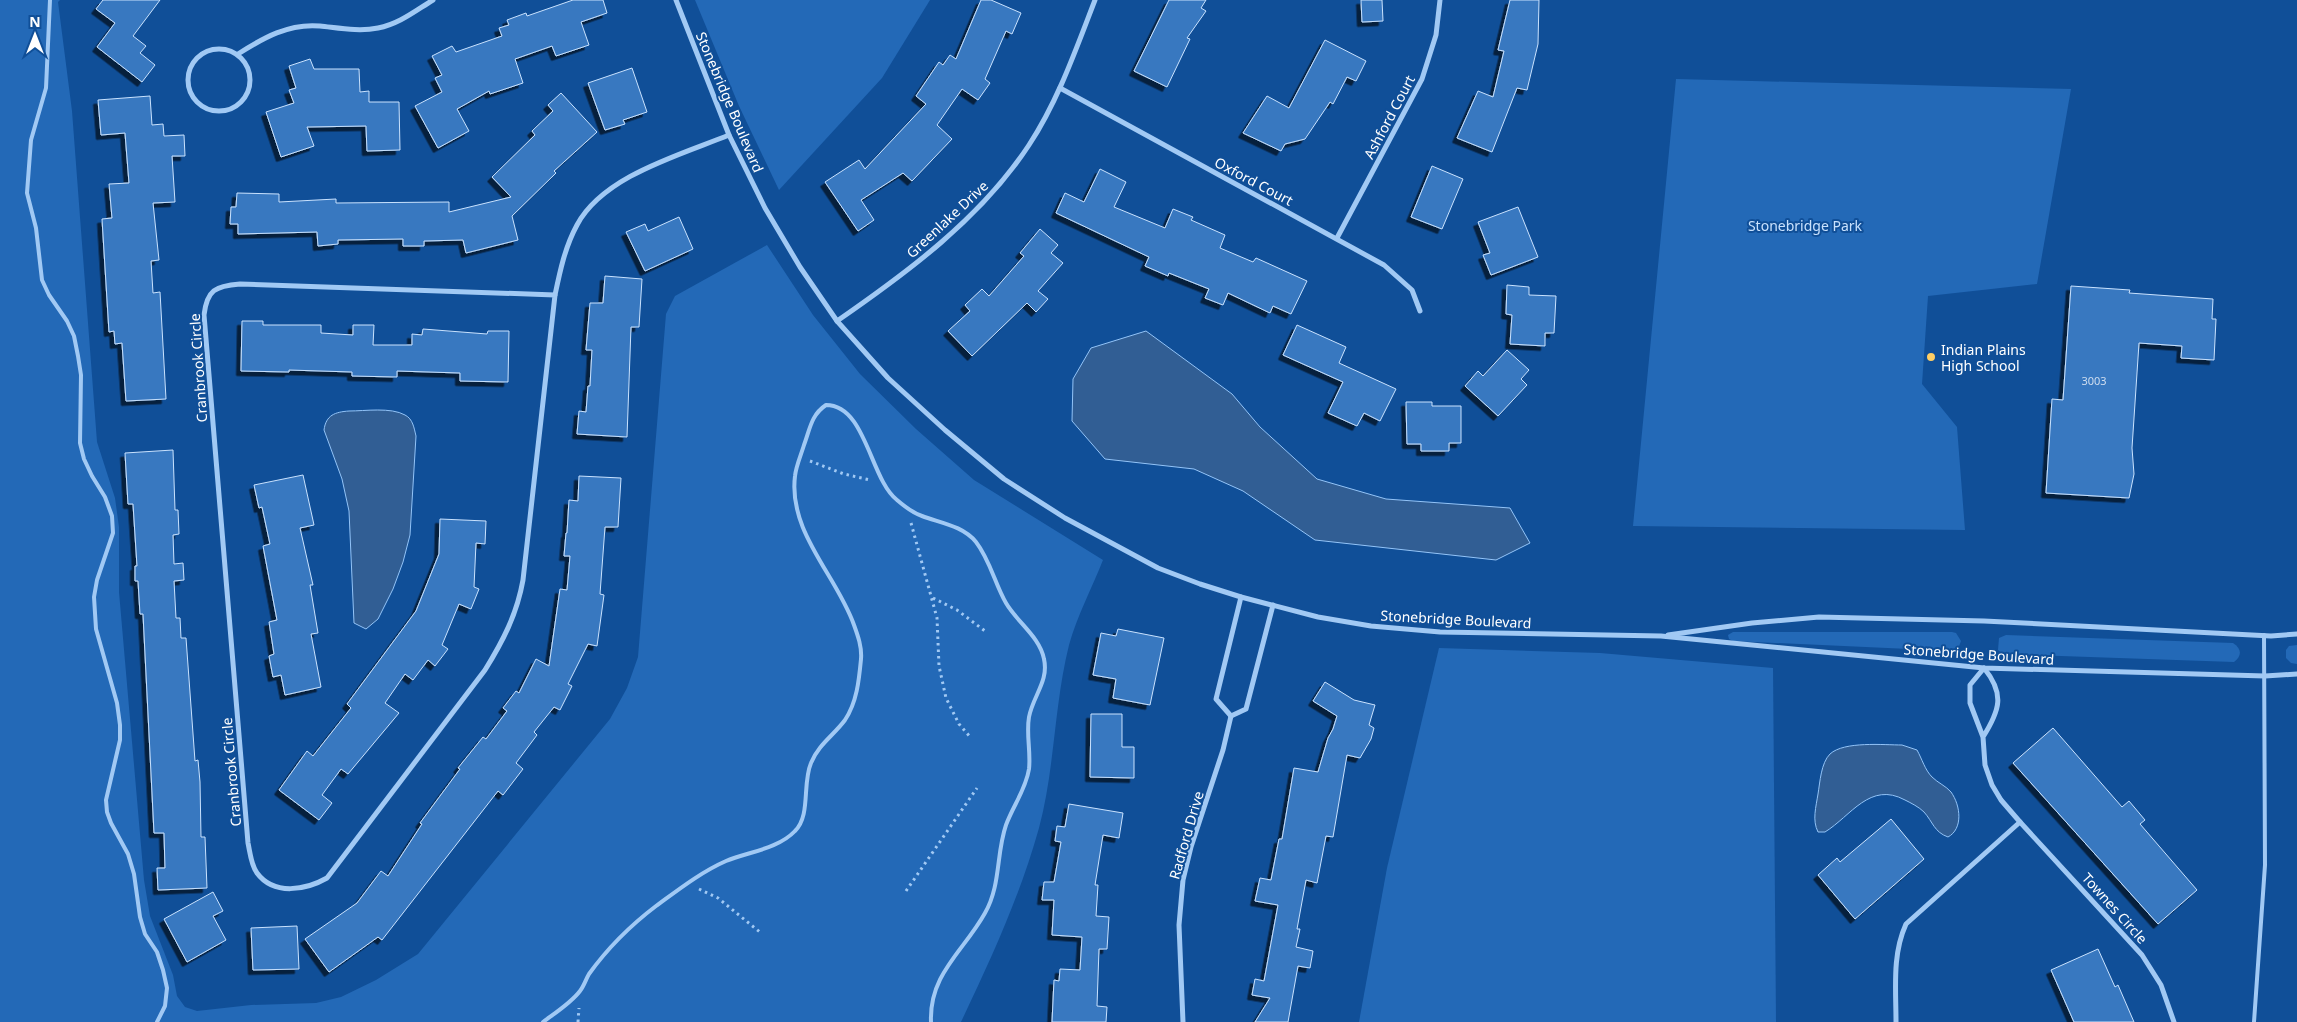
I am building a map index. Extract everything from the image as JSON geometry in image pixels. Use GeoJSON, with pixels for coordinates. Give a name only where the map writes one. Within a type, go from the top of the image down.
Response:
{"type":"FeatureCollection","features":[{"type":"Feature","properties":{"kind":"street"},"geometry":{"type":"LineString","coordinates":[[238,54],[258,41],[282,30],[301,26],[364,30],[384,27],[407,17],[433,0]]}},
{"type":"Feature","properties":{"kind":"street","name":"Stonebridge Boulevard"},"geometry":{"type":"LineString","coordinates":[[676,0],[729,136],[765,208],[800,267],[837,321],[888,378],[945,430],[1004,479],[1065,518],[1112,545],[1158,568],[1241,597],[1318,617],[1371,626],[1440,632],[1661,636],[1984,668],[2264,676],[2297,674]]}},
{"type":"Feature","properties":{"kind":"street","name":"Greenlake Drive"},"geometry":{"type":"LineString","coordinates":[[837,321],[895,282],[946,238],[992,193],[1029,145],[1060,88],[1095,0]]}},
{"type":"Feature","properties":{"kind":"street","name":"Ashford Court"},"geometry":{"type":"LineString","coordinates":[[1337,238],[1422,79],[1436,35],[1440,0]]}},
{"type":"Feature","properties":{"kind":"street"},"geometry":{"type":"LineString","coordinates":[[225,50],[238,54],[246,65],[250,80],[247,95],[237,106],[224,111],[208,110],[198,104],[191,94],[188,83],[190,70],[197,58],[210,51],[225,50]]}},
{"type":"Feature","properties":{"kind":"street","name":"Oxford Court"},"geometry":{"type":"LineString","coordinates":[[1060,88],[1384,265],[1401,278],[1412,290],[1418,300],[1420,311]]}},
{"type":"Feature","properties":{"kind":"street","name":"Cranbrook Circle"},"geometry":{"type":"LineString","coordinates":[[555,295],[240,284],[213,289],[206,301],[205,325],[248,843],[256,872],[267,882],[282,888],[298,889],[313,886],[327,878],[485,670],[502,643],[513,619],[523,580],[555,295],[563,256],[577,224],[592,204],[618,184],[641,171],[729,136]]}},
{"type":"Feature","properties":{"kind":"street"},"geometry":{"type":"LineString","coordinates":[[1241,597],[1216,699],[1230,716],[1246,709],[1273,605]]}},
{"type":"Feature","properties":{"kind":"street","name":"Stonebridge Boulevard"},"geometry":{"type":"LineString","coordinates":[[1661,636],[1752,623],[1820,618],[1984,621],[2264,635],[2297,634]]}},
{"type":"Feature","properties":{"kind":"street","name":"Townes Circle"},"geometry":{"type":"LineString","coordinates":[[1983,737],[1991,724],[1999,696],[1994,680],[1984,668],[1970,685],[1968,693],[1983,737],[1985,765],[1992,785],[2001,800],[2020,822],[2142,955],[2161,985],[2174,1022]]}},
{"type":"Feature","properties":{"kind":"street","name":"Radford Drive"},"geometry":{"type":"LineString","coordinates":[[1183,1022],[1179,925],[1183,880],[1191,847],[1223,750],[1230,716]]}},
{"type":"Feature","properties":{"kind":"street"},"geometry":{"type":"LineString","coordinates":[[1896,1022],[1896,960],[1898,941],[1906,924],[2020,822]]}},
{"type":"Feature","properties":{"kind":"lane"},"geometry":{"type":"LineString","coordinates":[[50,0],[46,88],[31,140],[28,193],[36,228],[42,280],[74,336],[80,375],[80,443],[84,459],[105,497],[112,516],[113,533],[97,580],[94,597],[96,629],[117,703],[120,725],[120,740],[106,800],[107,812],[128,854],[134,874],[140,917],[145,934],[157,952],[163,970],[167,988],[165,1006],[158,1022]]}},
{"type":"Feature","properties":{"kind":"lane"},"geometry":{"type":"LineString","coordinates":[[543,1022],[579,992],[588,976],[605,954],[654,908],[692,881],[725,862],[784,840],[795,831],[802,820],[807,773],[814,754],[844,720],[853,705],[858,690],[862,656],[860,643],[848,606],[827,574],[805,531],[797,507],[794,489],[795,474],[811,420],[826,405],[842,408],[848,413],[862,437],[889,494],[920,516],[953,526],[976,542],[986,558],[1006,604],[1042,650],[1045,660],[1042,687],[1029,715],[1029,768],[1027,782],[1006,826],[995,893],[985,914],[941,975],[933,996],[930,1022]]}},
{"type":"Feature","properties":{"kind":"lane"},"geometry":{"type":"LineString","coordinates":[[2254,1022],[2266,865],[2264,635]]}},
{"type":"Feature","properties":{"kind":"path"},"geometry":{"type":"LineString","coordinates":[[800,459],[813,461],[844,474],[870,480],[889,494]]}},
{"type":"Feature","properties":{"kind":"path"},"geometry":{"type":"LineString","coordinates":[[904,506],[914,531],[937,618],[939,666],[946,698],[959,724],[971,738]]}},
{"type":"Feature","properties":{"kind":"path"},"geometry":{"type":"LineString","coordinates":[[932,598],[956,610],[985,631]]}},
{"type":"Feature","properties":{"kind":"path"},"geometry":{"type":"LineString","coordinates":[[906,891],[977,788]]}},
{"type":"Feature","properties":{"kind":"path"},"geometry":{"type":"LineString","coordinates":[[692,881],[701,890],[729,906],[760,933]]}},
{"type":"Feature","properties":{"kind":"green space"},"geometry":{"type":"Polygon","coordinates":[[[0,0],[60,0],[58,2],[72,111],[97,442],[115,498],[119,527],[119,592],[144,880],[150,916],[173,975],[177,996],[185,1007],[197,1011],[251,1005],[316,1003],[341,997],[376,980],[418,954],[610,719],[627,688],[638,657],[666,314],[675,296],[767,245],[813,315],[860,374],[916,429],[974,480],[1103,560],[1080,613],[1069,645],[1060,690],[1052,760],[1039,828],[1023,878],[1004,927],[961,1022],[0,1022],[0,0]]]}},
{"type":"Feature","properties":{"kind":"green space"},"geometry":{"type":"Polygon","coordinates":[[[695,0],[930,0],[882,78],[779,190],[739,106],[695,0]]]}},
{"type":"Feature","properties":{"kind":"green space","name":"Stonebridge Park"},"geometry":{"type":"Polygon","coordinates":[[[1676,79],[2071,89],[2037,284],[1928,296],[1922,384],[1957,427],[1965,530],[1633,526],[1676,79]]]}},
{"type":"Feature","properties":{"kind":"green space"},"geometry":{"type":"Polygon","coordinates":[[[1733,632],[1952,632],[1956,633],[1961,641],[1958,649],[1953,651],[1733,641],[1729,639],[1728,635],[1733,632]]]}},
{"type":"Feature","properties":{"kind":"green space"},"geometry":{"type":"Polygon","coordinates":[[[2006,635],[2233,643],[2238,648],[2240,655],[2234,662],[2003,654],[1998,650],[1999,638],[2006,635]]]}},
{"type":"Feature","properties":{"kind":"green space"},"geometry":{"type":"Polygon","coordinates":[[[2297,645],[2297,664],[2291,663],[2286,658],[2286,650],[2289,646],[2297,645]]]}},
{"type":"Feature","properties":{"kind":"green space"},"geometry":{"type":"Polygon","coordinates":[[[1439,648],[1600,653],[1773,668],[1776,1022],[1359,1022],[1387,868],[1439,648]]]}},
{"type":"Feature","properties":{"kind":"shaded area"},"geometry":{"type":"Polygon","coordinates":[[[1146,331],[1232,394],[1260,427],[1317,479],[1386,499],[1510,508],[1530,543],[1496,560],[1315,540],[1243,491],[1194,469],[1105,459],[1072,421],[1073,379],[1091,348],[1146,331]]]}},
{"type":"Feature","properties":{"kind":"shaded area"},"geometry":{"type":"Polygon","coordinates":[[[385,410],[405,415],[413,424],[416,436],[410,535],[393,589],[378,619],[366,629],[354,623],[349,511],[342,479],[324,430],[327,421],[332,415],[349,411],[385,410]]]}},
{"type":"Feature","properties":{"kind":"shaded area"},"geometry":{"type":"Polygon","coordinates":[[[1854,745],[1902,745],[1917,750],[1925,768],[1934,779],[1951,792],[1957,804],[1959,817],[1953,833],[1948,837],[1943,835],[1920,808],[1893,795],[1881,795],[1871,798],[1825,832],[1818,832],[1815,818],[1820,778],[1830,754],[1836,750],[1854,745]]]}},
{"type":"Feature","properties":{"kind":"building"},"geometry":{"type":"Polygon","coordinates":[[[103,0],[160,0],[133,36],[146,46],[140,53],[155,65],[142,82],[97,47],[115,23],[96,9],[103,0]]]}},
{"type":"Feature","properties":{"kind":"building"},"geometry":{"type":"Polygon","coordinates":[[[573,0],[603,0],[607,13],[581,22],[589,45],[556,56],[552,46],[515,59],[523,83],[490,94],[489,91],[457,109],[469,131],[438,148],[415,106],[442,92],[435,78],[442,75],[432,56],[452,46],[456,52],[502,36],[499,28],[509,25],[507,20],[526,13],[527,16],[573,0]]]}},
{"type":"Feature","properties":{"kind":"building"},"geometry":{"type":"Polygon","coordinates":[[[981,0],[991,0],[1021,13],[1012,34],[1006,31],[985,79],[990,83],[978,100],[962,89],[937,125],[952,139],[912,181],[903,173],[861,200],[874,220],[858,231],[825,182],[859,160],[865,169],[926,104],[916,96],[939,62],[943,65],[950,55],[956,59],[981,0]]]}},
{"type":"Feature","properties":{"kind":"building"},"geometry":{"type":"Polygon","coordinates":[[[1169,0],[1206,0],[1201,8],[1206,11],[1187,38],[1190,39],[1167,87],[1134,71],[1169,0]]]}},
{"type":"Feature","properties":{"kind":"building"},"geometry":{"type":"Polygon","coordinates":[[[1361,0],[1382,0],[1383,21],[1362,22],[1361,0]]]}},
{"type":"Feature","properties":{"kind":"building"},"geometry":{"type":"Polygon","coordinates":[[[1510,0],[1539,0],[1538,44],[1527,90],[1517,88],[1492,152],[1457,138],[1478,91],[1493,97],[1504,51],[1498,50],[1510,0]]]}},
{"type":"Feature","properties":{"kind":"building"},"geometry":{"type":"Polygon","coordinates":[[[1325,40],[1366,61],[1356,81],[1347,77],[1333,104],[1330,102],[1305,139],[1285,144],[1281,151],[1243,133],[1267,96],[1289,108],[1325,40]]]}},
{"type":"Feature","properties":{"kind":"building"},"geometry":{"type":"Polygon","coordinates":[[[310,59],[314,69],[359,69],[360,92],[369,91],[369,102],[399,102],[400,150],[367,151],[366,126],[307,127],[314,146],[281,157],[266,112],[294,103],[289,90],[296,88],[289,66],[310,59]]]}},
{"type":"Feature","properties":{"kind":"building"},"geometry":{"type":"Polygon","coordinates":[[[632,68],[647,112],[623,120],[625,124],[605,130],[588,83],[632,68]]]}},
{"type":"Feature","properties":{"kind":"building"},"geometry":{"type":"Polygon","coordinates":[[[561,93],[597,132],[554,171],[556,173],[512,216],[518,240],[466,253],[463,240],[424,241],[424,246],[403,246],[403,239],[338,240],[338,244],[318,246],[317,232],[238,234],[238,224],[230,224],[231,207],[236,207],[237,193],[279,194],[279,202],[336,199],[336,203],[449,202],[449,212],[511,197],[492,177],[535,135],[532,131],[553,111],[548,105],[561,93]]]}},
{"type":"Feature","properties":{"kind":"building"},"geometry":{"type":"Polygon","coordinates":[[[150,96],[152,125],[163,124],[164,136],[184,135],[185,156],[172,156],[175,202],[153,203],[159,260],[151,261],[153,293],[160,292],[166,399],[126,401],[122,343],[115,344],[114,331],[109,332],[102,219],[112,218],[109,184],[129,183],[125,133],[101,135],[98,100],[150,96]]]}},
{"type":"Feature","properties":{"kind":"building"},"geometry":{"type":"Polygon","coordinates":[[[1432,166],[1463,179],[1442,229],[1411,217],[1432,166]]]}},
{"type":"Feature","properties":{"kind":"building"},"geometry":{"type":"Polygon","coordinates":[[[1100,169],[1126,182],[1114,207],[1165,228],[1173,209],[1193,217],[1191,220],[1225,235],[1220,248],[1253,262],[1256,258],[1307,281],[1291,314],[1273,306],[1270,313],[1228,293],[1223,305],[1205,298],[1209,289],[1169,273],[1168,276],[1145,266],[1149,257],[1056,213],[1065,193],[1084,202],[1100,169]]]}},
{"type":"Feature","properties":{"kind":"building"},"geometry":{"type":"Polygon","coordinates":[[[1518,207],[1538,257],[1491,275],[1483,255],[1490,253],[1478,222],[1518,207]]]}},
{"type":"Feature","properties":{"kind":"building"},"geometry":{"type":"Polygon","coordinates":[[[679,217],[693,249],[645,271],[626,232],[645,224],[648,231],[679,217]]]}},
{"type":"Feature","properties":{"kind":"building"},"geometry":{"type":"Polygon","coordinates":[[[1040,229],[1058,245],[1051,253],[1063,263],[1038,291],[1048,299],[1036,312],[1027,303],[972,356],[948,331],[970,311],[965,305],[982,289],[989,296],[1024,256],[1020,253],[1040,229]]]}},
{"type":"Feature","properties":{"kind":"building"},"geometry":{"type":"Polygon","coordinates":[[[605,276],[642,279],[639,327],[631,327],[627,437],[577,434],[579,411],[586,412],[588,386],[590,386],[592,350],[586,350],[590,303],[603,303],[605,276]]]}},
{"type":"Feature","properties":{"kind":"building"},"geometry":{"type":"Polygon","coordinates":[[[1507,285],[1529,287],[1529,295],[1556,296],[1554,333],[1545,333],[1545,346],[1510,344],[1512,315],[1506,314],[1507,285]]]}},
{"type":"Feature","properties":{"kind":"building"},"geometry":{"type":"Polygon","coordinates":[[[2071,286],[2130,290],[2129,293],[2213,299],[2212,319],[2216,319],[2214,360],[2181,358],[2182,346],[2139,343],[2132,448],[2134,474],[2129,498],[2046,493],[2052,399],[2063,400],[2071,286]]]}},
{"type":"Feature","properties":{"kind":"building"},"geometry":{"type":"Polygon","coordinates":[[[242,321],[263,321],[263,325],[321,325],[321,333],[353,335],[353,325],[374,325],[373,345],[412,345],[412,334],[422,335],[423,329],[487,334],[488,331],[509,331],[508,382],[460,381],[460,373],[397,371],[397,377],[352,376],[352,372],[241,371],[242,321]]]}},
{"type":"Feature","properties":{"kind":"building"},"geometry":{"type":"Polygon","coordinates":[[[1297,325],[1346,347],[1339,363],[1396,389],[1380,421],[1364,413],[1357,426],[1328,413],[1343,382],[1283,355],[1297,325]]]}},
{"type":"Feature","properties":{"kind":"building"},"geometry":{"type":"Polygon","coordinates":[[[1507,350],[1529,370],[1521,379],[1527,385],[1498,416],[1465,386],[1478,371],[1483,376],[1507,350]]]}},
{"type":"Feature","properties":{"kind":"building"},"geometry":{"type":"Polygon","coordinates":[[[1406,402],[1432,402],[1432,406],[1461,406],[1461,443],[1449,443],[1449,451],[1421,451],[1421,444],[1407,444],[1406,402]]]}},
{"type":"Feature","properties":{"kind":"building"},"geometry":{"type":"Polygon","coordinates":[[[173,450],[175,510],[178,510],[179,534],[173,535],[174,564],[183,563],[184,580],[174,581],[176,618],[180,618],[181,638],[186,638],[195,761],[198,760],[200,782],[201,837],[205,837],[207,888],[158,890],[157,868],[165,868],[164,833],[154,833],[143,614],[140,614],[138,581],[135,581],[135,566],[137,566],[133,504],[128,504],[125,453],[173,450]]]}},
{"type":"Feature","properties":{"kind":"building"},"geometry":{"type":"Polygon","coordinates":[[[303,475],[314,525],[300,528],[313,585],[310,585],[318,633],[311,634],[321,687],[285,695],[281,675],[273,677],[269,656],[274,654],[269,622],[277,620],[263,546],[270,544],[262,507],[259,508],[254,485],[303,475]]]}},
{"type":"Feature","properties":{"kind":"building"},"geometry":{"type":"Polygon","coordinates":[[[579,476],[621,478],[618,527],[605,527],[600,594],[604,595],[597,646],[588,644],[568,684],[572,686],[560,710],[554,707],[534,732],[537,735],[516,763],[523,769],[503,795],[498,791],[382,940],[378,937],[329,972],[305,939],[357,903],[381,871],[388,876],[422,824],[420,823],[460,769],[458,768],[483,737],[486,739],[507,711],[503,708],[516,691],[519,693],[536,659],[549,666],[560,589],[567,590],[570,556],[564,556],[569,500],[578,501],[579,476]]]}},
{"type":"Feature","properties":{"kind":"building"},"geometry":{"type":"Polygon","coordinates":[[[440,519],[486,521],[485,544],[476,543],[474,587],[479,589],[471,609],[459,604],[442,645],[448,649],[435,666],[428,660],[413,680],[405,674],[385,703],[399,713],[348,774],[341,769],[322,795],[332,803],[319,820],[279,790],[307,751],[313,756],[351,708],[347,704],[416,611],[439,554],[440,519]]]}},
{"type":"Feature","properties":{"kind":"building"},"geometry":{"type":"Polygon","coordinates":[[[1118,629],[1164,638],[1150,705],[1113,698],[1116,679],[1093,675],[1101,633],[1116,636],[1118,629]]]}},
{"type":"Feature","properties":{"kind":"building"},"geometry":{"type":"Polygon","coordinates":[[[1325,682],[1354,700],[1375,705],[1369,725],[1374,728],[1371,739],[1360,758],[1347,755],[1333,837],[1326,836],[1317,883],[1306,880],[1297,929],[1300,929],[1296,947],[1313,951],[1310,968],[1298,966],[1288,1022],[1255,1022],[1270,998],[1252,995],[1255,979],[1264,981],[1278,905],[1255,901],[1260,878],[1271,880],[1279,839],[1282,839],[1294,768],[1318,772],[1328,738],[1333,729],[1337,716],[1313,701],[1325,682]]]}},
{"type":"Feature","properties":{"kind":"building"},"geometry":{"type":"Polygon","coordinates":[[[1091,714],[1122,714],[1122,747],[1134,747],[1134,778],[1090,777],[1091,714]]]}},
{"type":"Feature","properties":{"kind":"building"},"geometry":{"type":"Polygon","coordinates":[[[2053,728],[2122,807],[2129,801],[2145,820],[2140,824],[2197,890],[2158,924],[2013,763],[2053,728]]]}},
{"type":"Feature","properties":{"kind":"building"},"geometry":{"type":"Polygon","coordinates":[[[1069,804],[1123,813],[1119,838],[1103,835],[1095,885],[1098,885],[1096,916],[1109,917],[1107,949],[1099,949],[1097,1006],[1107,1007],[1106,1022],[1052,1022],[1054,980],[1059,981],[1060,969],[1080,970],[1082,937],[1052,935],[1054,900],[1042,900],[1044,882],[1054,882],[1061,842],[1055,841],[1057,826],[1065,827],[1069,804]]]}},
{"type":"Feature","properties":{"kind":"building"},"geometry":{"type":"Polygon","coordinates":[[[1891,819],[1924,859],[1855,919],[1818,875],[1837,858],[1840,862],[1891,819]]]}},
{"type":"Feature","properties":{"kind":"building"},"geometry":{"type":"Polygon","coordinates":[[[213,892],[223,911],[213,916],[226,940],[187,962],[164,919],[213,892]]]}},
{"type":"Feature","properties":{"kind":"building"},"geometry":{"type":"Polygon","coordinates":[[[297,926],[299,969],[253,970],[251,928],[297,926]]]}},
{"type":"Feature","properties":{"kind":"building"},"geometry":{"type":"Polygon","coordinates":[[[2098,949],[2115,987],[2118,985],[2134,1022],[2074,1022],[2051,970],[2098,949]]]}},
{"type":"Feature","properties":{"kind":"place","name":"Indian Plains High School"},"geometry":{"type":"Point","coordinates":[1931,357]}}]}
